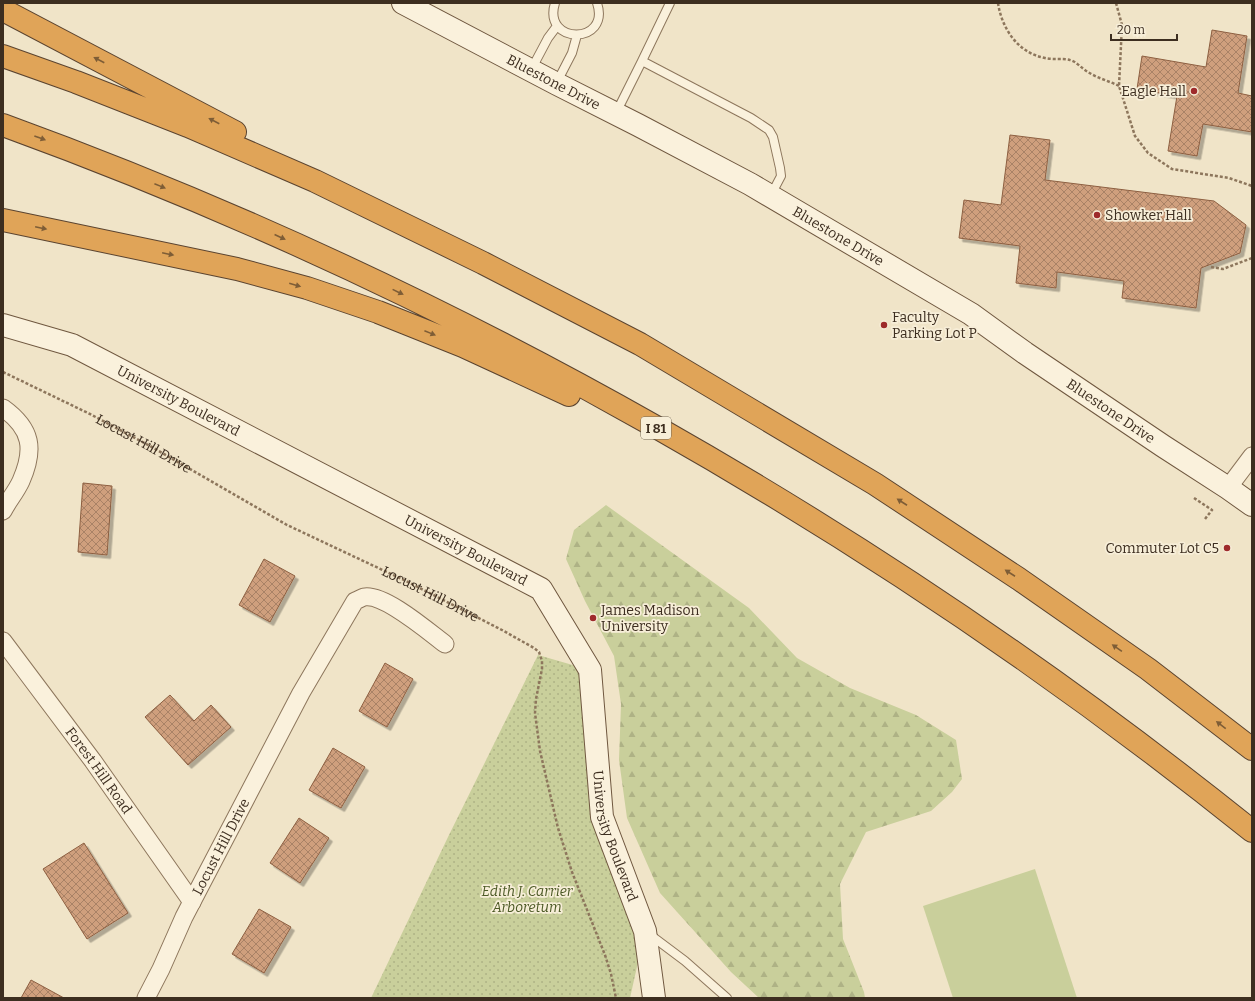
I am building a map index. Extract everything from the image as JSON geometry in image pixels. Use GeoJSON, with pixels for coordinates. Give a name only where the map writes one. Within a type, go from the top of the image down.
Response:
{"type":"FeatureCollection","features":[{"type":"Feature","properties":{"kind":"highway"},"geometry":{"type":"LineString","coordinates":[[3,10],[640,344],[875,484],[1019,579],[1148,669],[1252,749]]}},
{"type":"Feature","properties":{"kind":"highway"},"geometry":{"type":"LineString","coordinates":[[3,56],[76,82],[202,132],[315,181],[484,263]]}},
{"type":"Feature","properties":{"kind":"highway","name":"I 81"},"geometry":{"type":"LineString","coordinates":[[3,125],[48,141],[165,188],[277,236],[387,287],[470,328],[596,394],[734,472],[900,576],[1032,666],[1199,789],[1252,831]]}},
{"type":"Feature","properties":{"kind":"highway"},"geometry":{"type":"LineString","coordinates":[[3,220],[237,268],[307,288],[378,312],[462,346],[734,472]]}},
{"type":"Feature","properties":{"kind":"street","name":"Bluestone Drive"},"geometry":{"type":"LineString","coordinates":[[403,3],[556,84],[616,113],[771,196],[972,314],[1071,384],[1252,505]]}},
{"type":"Feature","properties":{"kind":"street","name":"University Boulevard"},"geometry":{"type":"LineString","coordinates":[[3,325],[72,345],[541,589],[590,670],[602,817],[645,931],[654,998]]}},
{"type":"Feature","properties":{"kind":"street"},"geometry":{"type":"LineString","coordinates":[[3,408],[14,416],[24,430],[28,438],[29,450],[20,482],[3,511]]}},
{"type":"Feature","properties":{"kind":"street"},"geometry":{"type":"LineString","coordinates":[[1228,488],[1252,456]]}},
{"type":"Feature","properties":{"kind":"street","name":"Locust Hill Drive"},"geometry":{"type":"LineString","coordinates":[[146,998],[161,969],[184,917],[301,693],[355,601],[365,597],[376,599],[394,607],[445,644]]}},
{"type":"Feature","properties":{"kind":"street","name":"Forest Hill Road"},"geometry":{"type":"LineString","coordinates":[[3,640],[93,761],[192,902]]}},
{"type":"Feature","properties":{"kind":"lane"},"geometry":{"type":"LineString","coordinates":[[555,3],[553,12],[557,26],[569,34],[577,35],[585,34],[596,24],[599,17],[598,3]]}},
{"type":"Feature","properties":{"kind":"lane"},"geometry":{"type":"LineString","coordinates":[[616,113],[670,3]]}},
{"type":"Feature","properties":{"kind":"lane"},"geometry":{"type":"LineString","coordinates":[[531,70],[548,38],[557,26]]}},
{"type":"Feature","properties":{"kind":"lane"},"geometry":{"type":"LineString","coordinates":[[556,84],[572,53],[577,35]]}},
{"type":"Feature","properties":{"kind":"lane"},"geometry":{"type":"LineString","coordinates":[[642,61],[751,118],[769,130],[774,143],[781,176],[771,196]]}},
{"type":"Feature","properties":{"kind":"lane"},"geometry":{"type":"LineString","coordinates":[[645,931],[685,961],[727,998]]}},
{"type":"Feature","properties":{"kind":"path"},"geometry":{"type":"LineString","coordinates":[[998,3],[1007,31],[1018,45],[1030,54],[1044,58],[1070,60],[1088,73],[1119,86]]}},
{"type":"Feature","properties":{"kind":"path"},"geometry":{"type":"LineString","coordinates":[[1116,3],[1122,25],[1119,86],[1135,136],[1148,153],[1172,169],[1229,178],[1252,186]]}},
{"type":"Feature","properties":{"kind":"path"},"geometry":{"type":"LineString","coordinates":[[1211,267],[1223,268],[1252,258]]}},
{"type":"Feature","properties":{"kind":"path","name":"Locust Hill Drive"},"geometry":{"type":"LineString","coordinates":[[3,372],[90,414],[150,446],[287,525],[406,581],[502,630],[539,652],[542,661],[542,669],[536,699],[535,713],[540,751],[558,828],[572,872],[605,955],[616,998]]}},
{"type":"Feature","properties":{"kind":"path"},"geometry":{"type":"LineString","coordinates":[[1194,498],[1212,510],[1205,519]]}},
{"type":"Feature","properties":{"kind":"green space"},"geometry":{"type":"Polygon","coordinates":[[[606,505],[749,608],[797,658],[850,688],[916,715],[956,740],[962,779],[952,792],[931,811],[866,832],[840,884],[843,939],[865,998],[759,998],[731,972],[660,893],[627,818],[619,760],[621,704],[614,656],[585,601],[566,559],[574,530],[606,505]]]}},
{"type":"Feature","properties":{"kind":"green space","name":"Edith J. Carrier Arboretum"},"geometry":{"type":"Polygon","coordinates":[[[538,655],[590,670],[602,817],[645,931],[630,998],[371,998],[448,837],[538,655]]]}},
{"type":"Feature","properties":{"kind":"green space"},"geometry":{"type":"Polygon","coordinates":[[[1035,869],[1077,998],[953,998],[923,906],[1035,869]]]}},
{"type":"Feature","properties":{"kind":"building","name":"Eagle Hall"},"geometry":{"type":"Polygon","coordinates":[[[1212,30],[1247,36],[1238,93],[1252,96],[1252,132],[1203,124],[1197,156],[1168,151],[1177,96],[1137,89],[1142,56],[1206,67],[1212,30]]]}},
{"type":"Feature","properties":{"kind":"building","name":"Showker Hall"},"geometry":{"type":"Polygon","coordinates":[[[1010,135],[1050,140],[1045,180],[1214,201],[1246,225],[1240,253],[1201,268],[1196,308],[1122,298],[1124,281],[1057,272],[1056,288],[1016,283],[1020,246],[959,238],[964,200],[1001,205],[1010,135]]]}},
{"type":"Feature","properties":{"kind":"building"},"geometry":{"type":"Polygon","coordinates":[[[83,483],[112,486],[107,555],[78,552],[83,483]]]}},
{"type":"Feature","properties":{"kind":"building"},"geometry":{"type":"Polygon","coordinates":[[[264,559],[295,576],[270,622],[239,605],[264,559]]]}},
{"type":"Feature","properties":{"kind":"building"},"geometry":{"type":"Polygon","coordinates":[[[385,663],[413,679],[387,727],[359,711],[385,663]]]}},
{"type":"Feature","properties":{"kind":"building"},"geometry":{"type":"Polygon","coordinates":[[[170,695],[194,721],[211,705],[231,727],[188,765],[145,717],[170,695]]]}},
{"type":"Feature","properties":{"kind":"building"},"geometry":{"type":"Polygon","coordinates":[[[333,748],[365,767],[341,808],[309,790],[333,748]]]}},
{"type":"Feature","properties":{"kind":"building"},"geometry":{"type":"Polygon","coordinates":[[[299,818],[329,838],[300,883],[270,863],[299,818]]]}},
{"type":"Feature","properties":{"kind":"building"},"geometry":{"type":"Polygon","coordinates":[[[84,843],[128,913],[87,939],[43,869],[84,843]]]}},
{"type":"Feature","properties":{"kind":"building"},"geometry":{"type":"Polygon","coordinates":[[[259,909],[291,927],[264,973],[232,954],[259,909]]]}},
{"type":"Feature","properties":{"kind":"building"},"geometry":{"type":"Polygon","coordinates":[[[31,980],[64,998],[21,998],[31,980]]]}},
{"type":"Feature","properties":{"kind":"place","name":"Eagle Hall"},"geometry":{"type":"Point","coordinates":[1194,91]}},
{"type":"Feature","properties":{"kind":"place","name":"Showker Hall"},"geometry":{"type":"Point","coordinates":[1097,215]}},
{"type":"Feature","properties":{"kind":"place","name":"Faculty Parking Lot P"},"geometry":{"type":"Point","coordinates":[884,325]}},
{"type":"Feature","properties":{"kind":"place","name":"Commuter Lot C5"},"geometry":{"type":"Point","coordinates":[1227,548]}},
{"type":"Feature","properties":{"kind":"place","name":"James Madison University"},"geometry":{"type":"Point","coordinates":[593,618]}}]}
